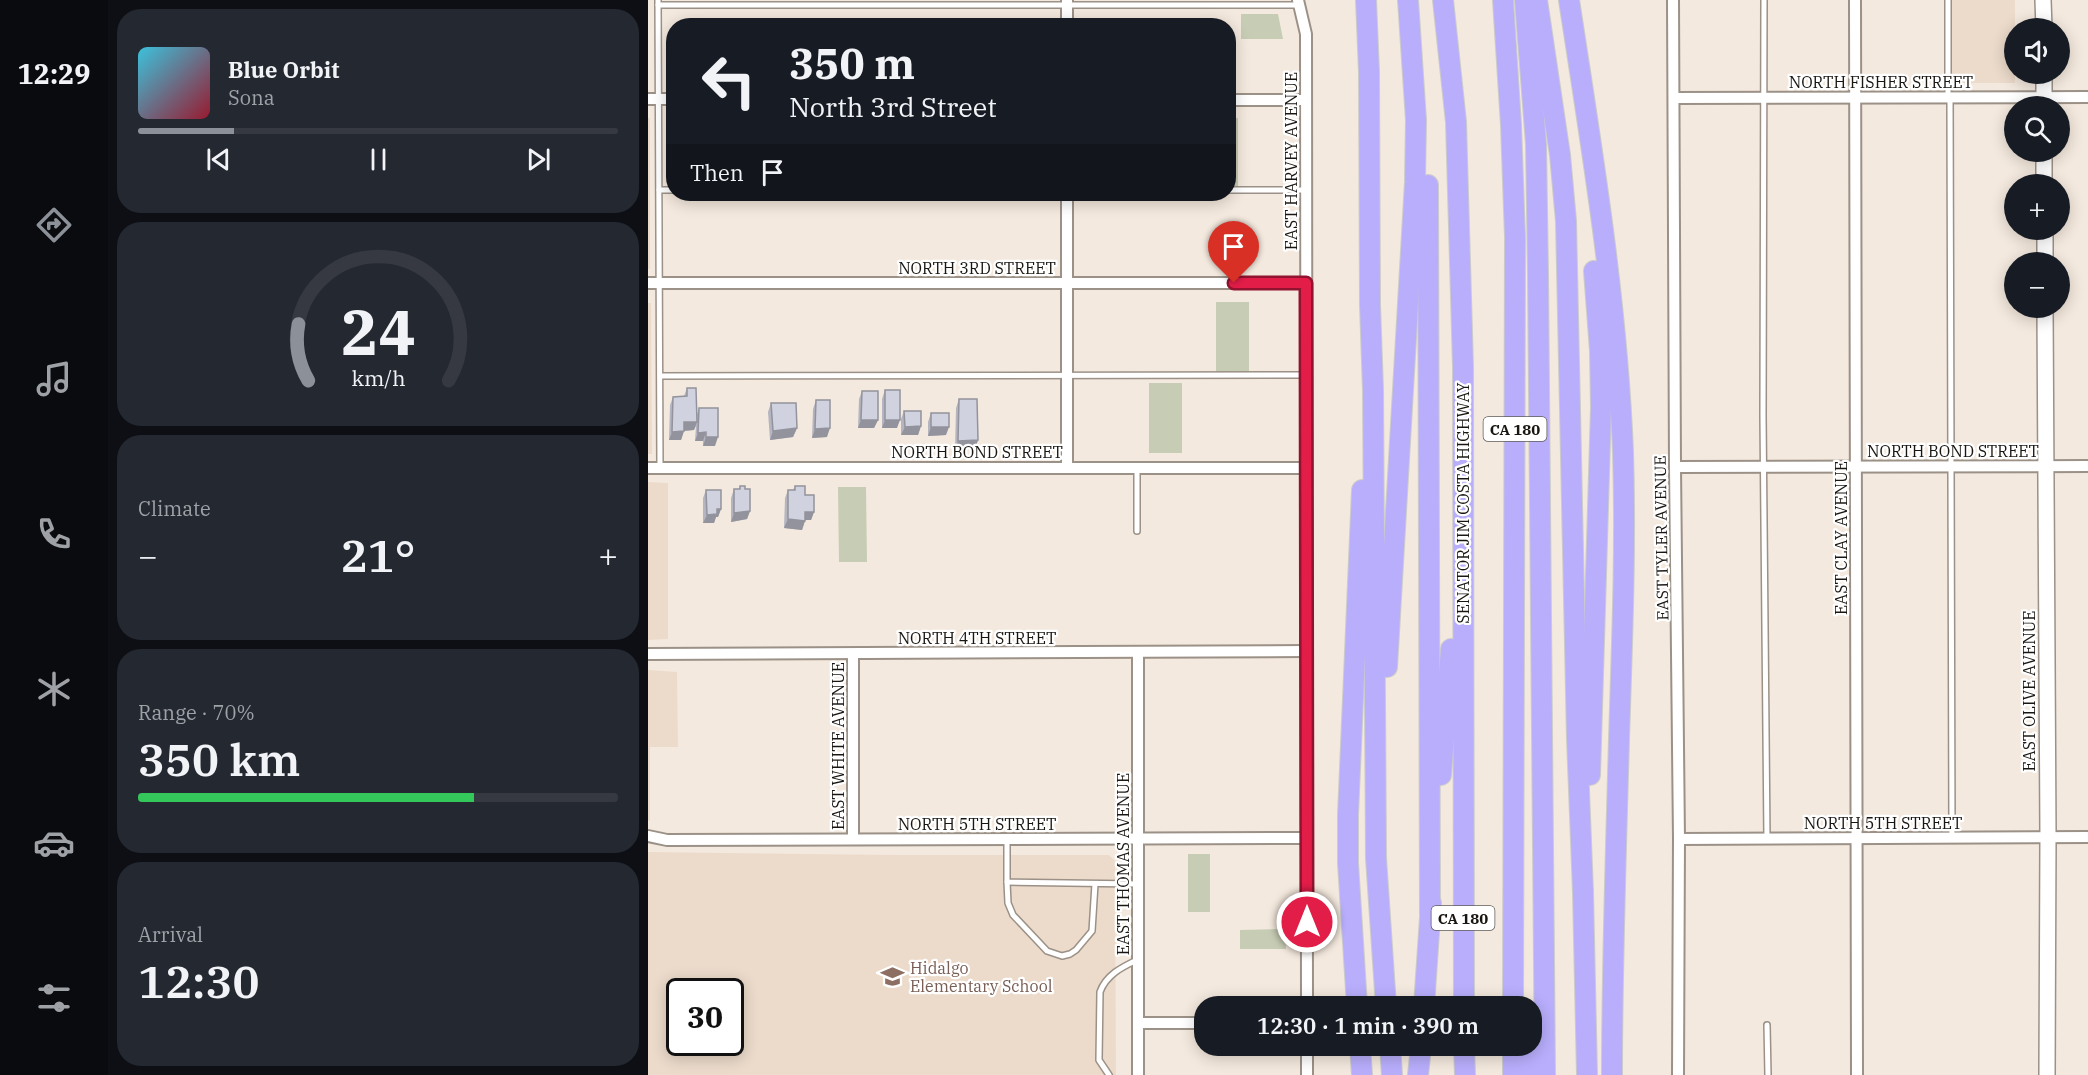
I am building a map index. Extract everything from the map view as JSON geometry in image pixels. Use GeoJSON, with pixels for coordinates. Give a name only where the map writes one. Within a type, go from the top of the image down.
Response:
{"type":"FeatureCollection","features":[{"type":"Feature","properties":{"kind":"highway"},"geometry":{"type":"LineString","coordinates":[[1366,0],[1373,390],[1376,858],[1386,996]]}},
{"type":"Feature","properties":{"kind":"highway"},"geometry":{"type":"LineString","coordinates":[[1384,961],[1384,723],[1416,162],[1408,0]]}},
{"type":"Feature","properties":{"kind":"highway"},"geometry":{"type":"LineString","coordinates":[[1419,0],[1427,150],[1428,220],[1430,914]]}},
{"type":"Feature","properties":{"kind":"highway","name":"SENATOR JIM COSTA HIGHWAY"},"geometry":{"type":"LineString","coordinates":[[1443,0],[1456,122],[1463,367],[1464,996]]}},
{"type":"Feature","properties":{"kind":"highway","name":"CA 180"},"geometry":{"type":"LineString","coordinates":[[1503,0],[1515,237],[1513,996]]}},
{"type":"Feature","properties":{"kind":"highway"},"geometry":{"type":"LineString","coordinates":[[1525,0],[1536,144],[1545,1075]]}},
{"type":"Feature","properties":{"kind":"highway"},"geometry":{"type":"LineString","coordinates":[[1537,0],[1558,143],[1566,221],[1587,1075]]}},
{"type":"Feature","properties":{"kind":"highway"},"geometry":{"type":"LineString","coordinates":[[1567,0],[1596,289],[1601,378],[1592,723],[1583,892]]}},
{"type":"Feature","properties":{"kind":"highway"},"geometry":{"type":"LineString","coordinates":[[1567,0],[1589,127],[1610,292],[1623,453],[1624,581],[1613,916],[1612,1075]]}},
{"type":"Feature","properties":{"kind":"highway"},"geometry":{"type":"LineString","coordinates":[[1357,996],[1347,815],[1370,305]]}},
{"type":"Feature","properties":{"kind":"highway"},"geometry":{"type":"LineString","coordinates":[[1425,996],[1463,500]]}},
{"type":"Feature","properties":{"kind":"highway"},"geometry":{"type":"LineString","coordinates":[[1514,857],[1526,996]]}},
{"type":"Feature","properties":{"kind":"highway"},"geometry":{"type":"LineString","coordinates":[[1361,1056],[1362,1075]]}},
{"type":"Feature","properties":{"kind":"highway"},"geometry":{"type":"LineString","coordinates":[[1390,1056],[1392,1075]]}},
{"type":"Feature","properties":{"kind":"highway"},"geometry":{"type":"LineString","coordinates":[[1418,1075],[1420,1056]]}},
{"type":"Feature","properties":{"kind":"highway"},"geometry":{"type":"LineString","coordinates":[[1464,1056],[1465,1075]]}},
{"type":"Feature","properties":{"kind":"highway"},"geometry":{"type":"LineString","coordinates":[[1513,1056],[1513,1075]]}},
{"type":"Feature","properties":{"kind":"highway"},"geometry":{"type":"LineString","coordinates":[[1531,1056],[1532,1075]]}},
{"type":"Feature","properties":{"kind":"main road"},"geometry":{"type":"LineString","coordinates":[[2043,0],[2044,18]]}},
{"type":"Feature","properties":{"kind":"main road","name":"EAST OLIVE AVENUE"},"geometry":{"type":"LineString","coordinates":[[2045,318],[2047,1075]]}},
{"type":"Feature","properties":{"kind":"street","name":"EAST TYLER AVENUE"},"geometry":{"type":"LineString","coordinates":[[1673,0],[1679,839],[1678,1075]]}},
{"type":"Feature","properties":{"kind":"street","name":"EAST CLAY AVENUE"},"geometry":{"type":"LineString","coordinates":[[1855,0],[1857,1075]]}},
{"type":"Feature","properties":{"kind":"street"},"geometry":{"type":"LineString","coordinates":[[1067,2],[1067,18]]}},
{"type":"Feature","properties":{"kind":"street","name":"EAST HARVEY AVENUE"},"geometry":{"type":"LineString","coordinates":[[1299,2],[1306,34],[1307,996]]}},
{"type":"Feature","properties":{"kind":"street","name":"NORTH FISHER STREET"},"geometry":{"type":"LineString","coordinates":[[1674,98],[1949,97],[2004,100]]}},
{"type":"Feature","properties":{"kind":"street","name":"NORTH FISHER STREET"},"geometry":{"type":"LineString","coordinates":[[2070,99],[2088,97]]}},
{"type":"Feature","properties":{"kind":"street"},"geometry":{"type":"LineString","coordinates":[[1236,100],[1306,100]]}},
{"type":"Feature","properties":{"kind":"street"},"geometry":{"type":"LineString","coordinates":[[1067,201],[1067,466]]}},
{"type":"Feature","properties":{"kind":"street","name":"NORTH 3RD STREET"},"geometry":{"type":"LineString","coordinates":[[654,283],[1306,283]]}},
{"type":"Feature","properties":{"kind":"street","name":"NORTH BOND STREET"},"geometry":{"type":"LineString","coordinates":[[654,468],[1137,466],[1306,468]]}},
{"type":"Feature","properties":{"kind":"street","name":"NORTH BOND STREET"},"geometry":{"type":"LineString","coordinates":[[1675,467],[2088,466]]}},
{"type":"Feature","properties":{"kind":"street","name":"NORTH 4TH STREET"},"geometry":{"type":"LineString","coordinates":[[648,654],[1307,651]]}},
{"type":"Feature","properties":{"kind":"street","name":"EAST THOMAS AVENUE"},"geometry":{"type":"LineString","coordinates":[[1137,652],[1138,1075]]}},
{"type":"Feature","properties":{"kind":"street","name":"EAST WHITE AVENUE"},"geometry":{"type":"LineString","coordinates":[[853,654],[853,839]]}},
{"type":"Feature","properties":{"kind":"street","name":"NORTH 5TH STREET"},"geometry":{"type":"LineString","coordinates":[[648,836],[667,840],[1307,838]]}},
{"type":"Feature","properties":{"kind":"street","name":"NORTH 5TH STREET"},"geometry":{"type":"LineString","coordinates":[[1679,839],[2088,837]]}},
{"type":"Feature","properties":{"kind":"street"},"geometry":{"type":"LineString","coordinates":[[1139,1023],[1194,1023]]}},
{"type":"Feature","properties":{"kind":"street"},"geometry":{"type":"LineString","coordinates":[[1307,1056],[1307,1075]]}},
{"type":"Feature","properties":{"kind":"lane"},"geometry":{"type":"LineString","coordinates":[[1764,0],[1767,839]]}},
{"type":"Feature","properties":{"kind":"lane"},"geometry":{"type":"LineString","coordinates":[[1948,0],[1953,838]]}},
{"type":"Feature","properties":{"kind":"lane"},"geometry":{"type":"LineString","coordinates":[[654,468],[660,376],[654,283],[659,190],[653,99],[658,3],[1299,2]]}},
{"type":"Feature","properties":{"kind":"lane"},"geometry":{"type":"LineString","coordinates":[[659,190],[666,190]]}},
{"type":"Feature","properties":{"kind":"lane"},"geometry":{"type":"LineString","coordinates":[[1236,190],[1306,190]]}},
{"type":"Feature","properties":{"kind":"lane"},"geometry":{"type":"LineString","coordinates":[[660,376],[1306,375]]}},
{"type":"Feature","properties":{"kind":"lane"},"geometry":{"type":"LineString","coordinates":[[1137,466],[1137,531]]}},
{"type":"Feature","properties":{"kind":"lane"},"geometry":{"type":"LineString","coordinates":[[1007,838],[1008,903],[1012,915],[1047,951],[1062,956],[1070,954],[1092,931],[1095,884]]}},
{"type":"Feature","properties":{"kind":"lane"},"geometry":{"type":"LineString","coordinates":[[1007,882],[1137,884]]}},
{"type":"Feature","properties":{"kind":"lane"},"geometry":{"type":"LineString","coordinates":[[1109,1075],[1099,1060],[1100,992],[1102,986],[1117,970],[1138,959]]}},
{"type":"Feature","properties":{"kind":"lane"},"geometry":{"type":"LineString","coordinates":[[1767,1025],[1768,1075]]}},
{"type":"Feature","properties":{"kind":"shaded area"},"geometry":{"type":"Polygon","coordinates":[[[1950,0],[2015,0],[2015,18],[2004,18],[2004,83],[1949,83],[1950,0]]]}},
{"type":"Feature","properties":{"kind":"shaded area"},"geometry":{"type":"Polygon","coordinates":[[[648,118],[650,118],[650,269],[648,269],[648,118]]]}},
{"type":"Feature","properties":{"kind":"shaded area"},"geometry":{"type":"Polygon","coordinates":[[[648,303],[651,303],[652,454],[648,454],[648,303]]]}},
{"type":"Feature","properties":{"kind":"shaded area"},"geometry":{"type":"Polygon","coordinates":[[[648,482],[668,483],[668,639],[648,640],[648,482]]]}},
{"type":"Feature","properties":{"kind":"shaded area"},"geometry":{"type":"Polygon","coordinates":[[[648,670],[677,672],[678,747],[650,747],[650,821],[648,820],[648,670]]]}},
{"type":"Feature","properties":{"kind":"shaded area","name":"Hidalgo Elementary School"},"geometry":{"type":"Polygon","coordinates":[[[648,852],[1109,855],[1115,861],[1116,1075],[648,1075],[648,852]]]}},
{"type":"Feature","properties":{"kind":"green space"},"geometry":{"type":"Polygon","coordinates":[[[1241,14],[1278,14],[1283,39],[1241,39],[1241,14]]]}},
{"type":"Feature","properties":{"kind":"green space"},"geometry":{"type":"Polygon","coordinates":[[[1236,118],[1238,118],[1238,188],[1236,188],[1236,118]]]}},
{"type":"Feature","properties":{"kind":"green space"},"geometry":{"type":"Polygon","coordinates":[[[1216,302],[1249,302],[1249,372],[1216,372],[1216,302]]]}},
{"type":"Feature","properties":{"kind":"green space"},"geometry":{"type":"Polygon","coordinates":[[[1149,383],[1182,383],[1182,453],[1149,453],[1149,383]]]}},
{"type":"Feature","properties":{"kind":"green space"},"geometry":{"type":"Polygon","coordinates":[[[838,487],[866,487],[867,562],[839,562],[838,487]]]}},
{"type":"Feature","properties":{"kind":"green space"},"geometry":{"type":"Polygon","coordinates":[[[1188,854],[1210,854],[1210,912],[1188,912],[1188,854]]]}},
{"type":"Feature","properties":{"kind":"green space"},"geometry":{"type":"Polygon","coordinates":[[[1285,929],[1286,949],[1240,949],[1240,930],[1285,929]]]}},
{"type":"Feature","properties":{"kind":"building"},"geometry":{"type":"Polygon","coordinates":[[[687,388],[696,388],[697,422],[684,422],[684,431],[672,432],[673,397],[687,396],[687,388]]]}},
{"type":"Feature","properties":{"kind":"building"},"geometry":{"type":"Polygon","coordinates":[[[885,390],[900,390],[900,420],[885,420],[885,390]]]}},
{"type":"Feature","properties":{"kind":"building"},"geometry":{"type":"Polygon","coordinates":[[[862,391],[878,391],[878,420],[861,420],[862,391]]]}},
{"type":"Feature","properties":{"kind":"building"},"geometry":{"type":"Polygon","coordinates":[[[959,399],[977,399],[978,440],[958,441],[959,399]]]}},
{"type":"Feature","properties":{"kind":"building"},"geometry":{"type":"Polygon","coordinates":[[[816,400],[830,400],[830,428],[815,429],[816,400]]]}},
{"type":"Feature","properties":{"kind":"building"},"geometry":{"type":"Polygon","coordinates":[[[771,403],[796,403],[797,428],[773,431],[771,403]]]}},
{"type":"Feature","properties":{"kind":"building"},"geometry":{"type":"Polygon","coordinates":[[[699,408],[718,408],[718,437],[706,437],[706,432],[698,433],[699,408]]]}},
{"type":"Feature","properties":{"kind":"building"},"geometry":{"type":"Polygon","coordinates":[[[904,411],[921,411],[921,426],[905,427],[904,411]]]}},
{"type":"Feature","properties":{"kind":"building"},"geometry":{"type":"Polygon","coordinates":[[[931,413],[949,413],[949,427],[931,427],[931,413]]]}},
{"type":"Feature","properties":{"kind":"building"},"geometry":{"type":"Polygon","coordinates":[[[740,486],[750,489],[750,511],[734,513],[734,489],[740,489],[740,486]]]}},
{"type":"Feature","properties":{"kind":"building"},"geometry":{"type":"Polygon","coordinates":[[[795,486],[805,486],[805,495],[814,495],[814,512],[805,512],[805,521],[788,519],[788,490],[795,490],[795,486]]]}},
{"type":"Feature","properties":{"kind":"building"},"geometry":{"type":"Polygon","coordinates":[[[706,490],[721,490],[721,509],[717,509],[717,514],[707,515],[706,490]]]}},
{"type":"Feature","properties":{"kind":"place","name":"Hidalgo Elementary School"},"geometry":{"type":"Point","coordinates":[892,977]}},
{"type":"Feature","properties":{"kind":"route"},"geometry":{"type":"LineString","coordinates":[[1234,283],[1306,283],[1307,922]]}}]}
